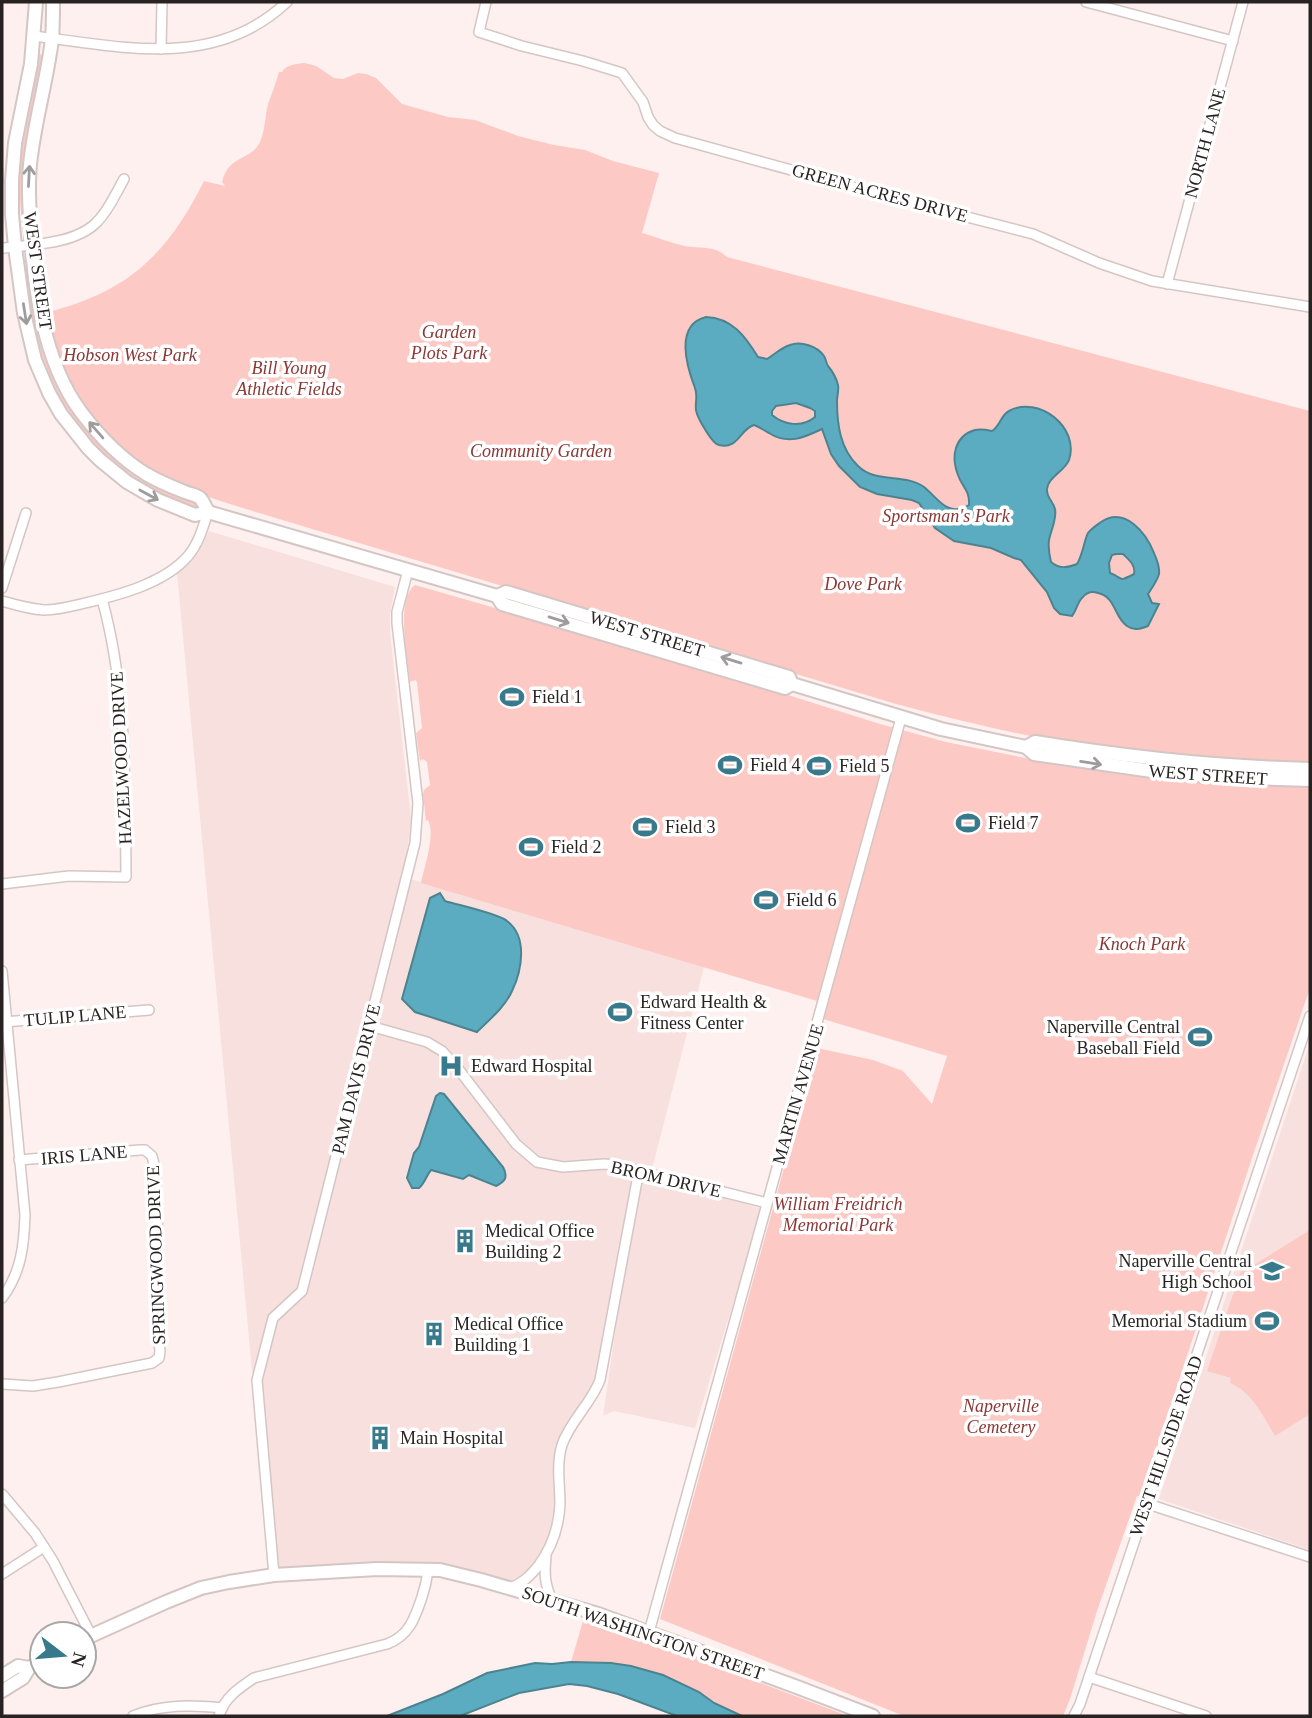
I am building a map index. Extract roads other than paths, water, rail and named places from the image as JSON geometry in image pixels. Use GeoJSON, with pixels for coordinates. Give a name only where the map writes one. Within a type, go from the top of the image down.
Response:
{"type":"FeatureCollection","features":[{"type":"Feature","properties":{"kind":"street","name":"WEST STREET"},"geometry":{"type":"LineString","coordinates":[[36,2],[34,36],[13,163],[15,247],[24,313],[35,360],[49,393],[75,433],[100,460],[141,491],[195,515],[208,512],[497,596],[502,604],[785,688],[792,684],[941,729],[1026,747],[1034,754],[1152,771],[1310,780]]}},
{"type":"Feature","properties":{"kind":"street","name":"WEST STREET"},"geometry":{"type":"LineString","coordinates":[[53,2],[52,38],[28,187],[32,244],[42,317],[49,346],[61,378],[80,411],[116,452],[146,474],[200,498],[208,512]]}},
{"type":"Feature","properties":{"kind":"street"},"geometry":{"type":"LineString","coordinates":[[161,49],[162,2]]}},
{"type":"Feature","properties":{"kind":"street"},"geometry":{"type":"LineString","coordinates":[[34,36],[161,49],[194,47],[245,31],[287,2]]}},
{"type":"Feature","properties":{"kind":"street","name":"GREEN ACRES DRIVE"},"geometry":{"type":"LineString","coordinates":[[486,2],[479,32],[622,73],[643,102],[653,125],[675,138],[1032,234],[1099,263],[1167,284],[1310,307]]}},
{"type":"Feature","properties":{"kind":"street"},"geometry":{"type":"LineString","coordinates":[[1086,2],[1233,41]]}},
{"type":"Feature","properties":{"kind":"street","name":"NORTH LANE"},"geometry":{"type":"LineString","coordinates":[[1167,284],[1243,2]]}},
{"type":"Feature","properties":{"kind":"street"},"geometry":{"type":"LineString","coordinates":[[2,248],[70,238],[89,229],[106,211],[124,179]]}},
{"type":"Feature","properties":{"kind":"street"},"geometry":{"type":"LineString","coordinates":[[2,601],[45,610],[56,609],[102,599],[159,578],[177,567],[195,547],[208,512]]}},
{"type":"Feature","properties":{"kind":"street"},"geometry":{"type":"LineString","coordinates":[[2,587],[26,513]]}},
{"type":"Feature","properties":{"kind":"street","name":"PAM DAVIS DRIVE"},"geometry":{"type":"LineString","coordinates":[[274,1575],[257,1380],[273,1318],[302,1291],[415,843],[418,803],[397,622],[408,570]]}},
{"type":"Feature","properties":{"kind":"street","name":"HAZELWOOD DRIVE"},"geometry":{"type":"LineString","coordinates":[[2,884],[69,876],[126,877],[126,798],[120,690],[102,599]]}},
{"type":"Feature","properties":{"kind":"street","name":"MARTIN AVENUE"},"geometry":{"type":"LineString","coordinates":[[649,1632],[901,718]]}},
{"type":"Feature","properties":{"kind":"street","name":"WEST STREET"},"geometry":{"type":"LineString","coordinates":[[1026,747],[1035,742],[1179,762],[1310,769]]}},
{"type":"Feature","properties":{"kind":"street"},"geometry":{"type":"LineString","coordinates":[[2,971],[4,1022],[25,1215],[24,1238],[17,1271],[2,1298]]}},
{"type":"Feature","properties":{"kind":"street","name":"TULIP LANE"},"geometry":{"type":"LineString","coordinates":[[4,1022],[149,1010]]}},
{"type":"Feature","properties":{"kind":"street","name":"WEST HILLSIDE ROAD"},"geometry":{"type":"LineString","coordinates":[[1074,1716],[1148,1504],[1310,1016]]}},
{"type":"Feature","properties":{"kind":"street","name":"BROM DRIVE"},"geometry":{"type":"LineString","coordinates":[[370,1026],[427,1042],[442,1051],[516,1144],[537,1162],[563,1167],[604,1164],[639,1170],[767,1203]]}},
{"type":"Feature","properties":{"kind":"street","name":"IRIS LANE"},"geometry":{"type":"LineString","coordinates":[[19,1160],[140,1150],[149,1153]]}},
{"type":"Feature","properties":{"kind":"street","name":"SPRINGWOOD DRIVE"},"geometry":{"type":"LineString","coordinates":[[2,1384],[33,1386],[58,1382],[152,1363],[159,1358],[155,1307],[158,1239],[155,1168],[149,1153]]}},
{"type":"Feature","properties":{"kind":"street"},"geometry":{"type":"LineString","coordinates":[[510,1588],[528,1577],[546,1555],[557,1529],[561,1448],[566,1434],[600,1380],[639,1170]]}},
{"type":"Feature","properties":{"kind":"street"},"geometry":{"type":"LineString","coordinates":[[2,1494],[53,1561],[79,1620]]}},
{"type":"Feature","properties":{"kind":"street"},"geometry":{"type":"LineString","coordinates":[[1148,1504],[1310,1557]]}},
{"type":"Feature","properties":{"kind":"street"},"geometry":{"type":"LineString","coordinates":[[2,1574],[44,1547]]}},
{"type":"Feature","properties":{"kind":"street"},"geometry":{"type":"LineString","coordinates":[[546,1555],[544,1579],[552,1600]]}},
{"type":"Feature","properties":{"kind":"street","name":"SOUTH WASHINGTON STREET"},"geometry":{"type":"LineString","coordinates":[[98,1632],[201,1588],[229,1581],[274,1575],[377,1569],[428,1570],[454,1573],[552,1600],[649,1632],[873,1716]]}},
{"type":"Feature","properties":{"kind":"street"},"geometry":{"type":"LineString","coordinates":[[133,1716],[179,1706],[221,1712],[225,1702],[254,1678],[387,1644],[408,1630],[427,1583],[428,1570]]}},
{"type":"Feature","properties":{"kind":"street"},"geometry":{"type":"LineString","coordinates":[[2,1676],[18,1666],[28,1668]]}},
{"type":"Feature","properties":{"kind":"street"},"geometry":{"type":"LineString","coordinates":[[2,1691],[23,1678],[28,1670]]}},
{"type":"Feature","properties":{"kind":"street"},"geometry":{"type":"LineString","coordinates":[[1089,1677],[1206,1716]]}},
{"type":"Feature","properties":{"kind":"water"},"geometry":{"type":"Polygon","coordinates":[[[706,317],[723,321],[743,335],[758,357],[767,359],[794,344],[813,347],[824,356],[837,382],[839,427],[843,444],[852,459],[873,475],[908,480],[924,487],[949,508],[969,505],[955,461],[956,448],[962,437],[975,430],[992,431],[1006,413],[1020,407],[1032,407],[1054,417],[1068,436],[1071,448],[1067,464],[1050,481],[1047,489],[1055,513],[1049,543],[1051,562],[1063,567],[1077,564],[1088,533],[1101,522],[1118,517],[1134,524],[1146,537],[1159,568],[1157,579],[1148,594],[1152,603],[1159,604],[1148,626],[1132,629],[1127,626],[1112,603],[1104,595],[1094,592],[1081,599],[1072,616],[1060,614],[1054,608],[1047,592],[1021,560],[991,548],[954,541],[935,528],[919,503],[877,494],[860,487],[831,454],[822,429],[802,437],[783,439],[754,425],[731,445],[716,443],[705,430],[697,413],[696,391],[687,358],[686,337],[696,321],[706,317]],[[796,403],[776,406],[772,415],[793,424],[804,423],[815,417],[815,411],[796,403]],[[1123,554],[1112,555],[1109,563],[1110,573],[1121,579],[1134,574],[1130,561],[1123,554]]]}},
{"type":"Feature","properties":{"kind":"water"},"geometry":{"type":"Polygon","coordinates":[[[440,893],[445,901],[503,918],[518,936],[520,964],[512,991],[501,1008],[477,1032],[415,1012],[402,999],[430,898],[440,893]]]}},
{"type":"Feature","properties":{"kind":"water"},"geometry":{"type":"Polygon","coordinates":[[[444,1094],[503,1167],[506,1176],[496,1186],[469,1175],[463,1179],[431,1170],[419,1188],[412,1188],[407,1178],[414,1153],[419,1147],[436,1096],[444,1094]]]}},
{"type":"Feature","properties":{"kind":"water"},"geometry":{"type":"Polygon","coordinates":[[[535,1663],[611,1663],[663,1675],[742,1716],[677,1716],[618,1694],[569,1684],[519,1693],[460,1716],[387,1716],[487,1673],[535,1663]]]}},
{"type":"Feature","properties":{"kind":"place","name":"Field 1"},"geometry":{"type":"Point","coordinates":[512,697]}},
{"type":"Feature","properties":{"kind":"place","name":"Field 4"},"geometry":{"type":"Point","coordinates":[730,765]}},
{"type":"Feature","properties":{"kind":"place","name":"Field 5"},"geometry":{"type":"Point","coordinates":[819,766]}},
{"type":"Feature","properties":{"kind":"place","name":"Field 7"},"geometry":{"type":"Point","coordinates":[968,823]}},
{"type":"Feature","properties":{"kind":"place","name":"Field 3"},"geometry":{"type":"Point","coordinates":[645,827]}},
{"type":"Feature","properties":{"kind":"place","name":"Field 2"},"geometry":{"type":"Point","coordinates":[531,847]}},
{"type":"Feature","properties":{"kind":"place","name":"Field 6"},"geometry":{"type":"Point","coordinates":[766,900]}},
{"type":"Feature","properties":{"kind":"place","name":"Edward Health & Fitness Center"},"geometry":{"type":"Point","coordinates":[620,1012]}},
{"type":"Feature","properties":{"kind":"place","name":"Naperville Central Baseball Field"},"geometry":{"type":"Point","coordinates":[1200,1037]}},
{"type":"Feature","properties":{"kind":"place","name":"Edward Hospital"},"geometry":{"type":"Point","coordinates":[451,1066]}},
{"type":"Feature","properties":{"kind":"place","name":"Medical Office Building 2"},"geometry":{"type":"Point","coordinates":[465,1241]}},
{"type":"Feature","properties":{"kind":"place","name":"Naperville Central High School"},"geometry":{"type":"Point","coordinates":[1272,1271]}},
{"type":"Feature","properties":{"kind":"place","name":"Memorial Stadium"},"geometry":{"type":"Point","coordinates":[1267,1321]}},
{"type":"Feature","properties":{"kind":"place","name":"Medical Office Building 1"},"geometry":{"type":"Point","coordinates":[434,1334]}},
{"type":"Feature","properties":{"kind":"place","name":"Main Hospital"},"geometry":{"type":"Point","coordinates":[380,1438]}},
{"type":"Feature","properties":{"kind":"park label","name":"Garden Plots Park"},"geometry":{"type":"Point","coordinates":[449,342]}},
{"type":"Feature","properties":{"kind":"park label","name":"Hobson West Park"},"geometry":{"type":"Point","coordinates":[130,355]}},
{"type":"Feature","properties":{"kind":"park label","name":"Bill Young Athletic Fields"},"geometry":{"type":"Point","coordinates":[289,378]}},
{"type":"Feature","properties":{"kind":"park label","name":"Community Garden"},"geometry":{"type":"Point","coordinates":[541,451]}},
{"type":"Feature","properties":{"kind":"park label","name":"Sportsman's Park"},"geometry":{"type":"Point","coordinates":[946,516]}},
{"type":"Feature","properties":{"kind":"park label","name":"Dove Park"},"geometry":{"type":"Point","coordinates":[863,584]}},
{"type":"Feature","properties":{"kind":"park label","name":"Knoch Park"},"geometry":{"type":"Point","coordinates":[1142,944]}},
{"type":"Feature","properties":{"kind":"park label","name":"William Freidrich Memorial Park"},"geometry":{"type":"Point","coordinates":[838,1214]}},
{"type":"Feature","properties":{"kind":"park label","name":"Naperville Cemetery"},"geometry":{"type":"Point","coordinates":[1001,1416]}}]}
